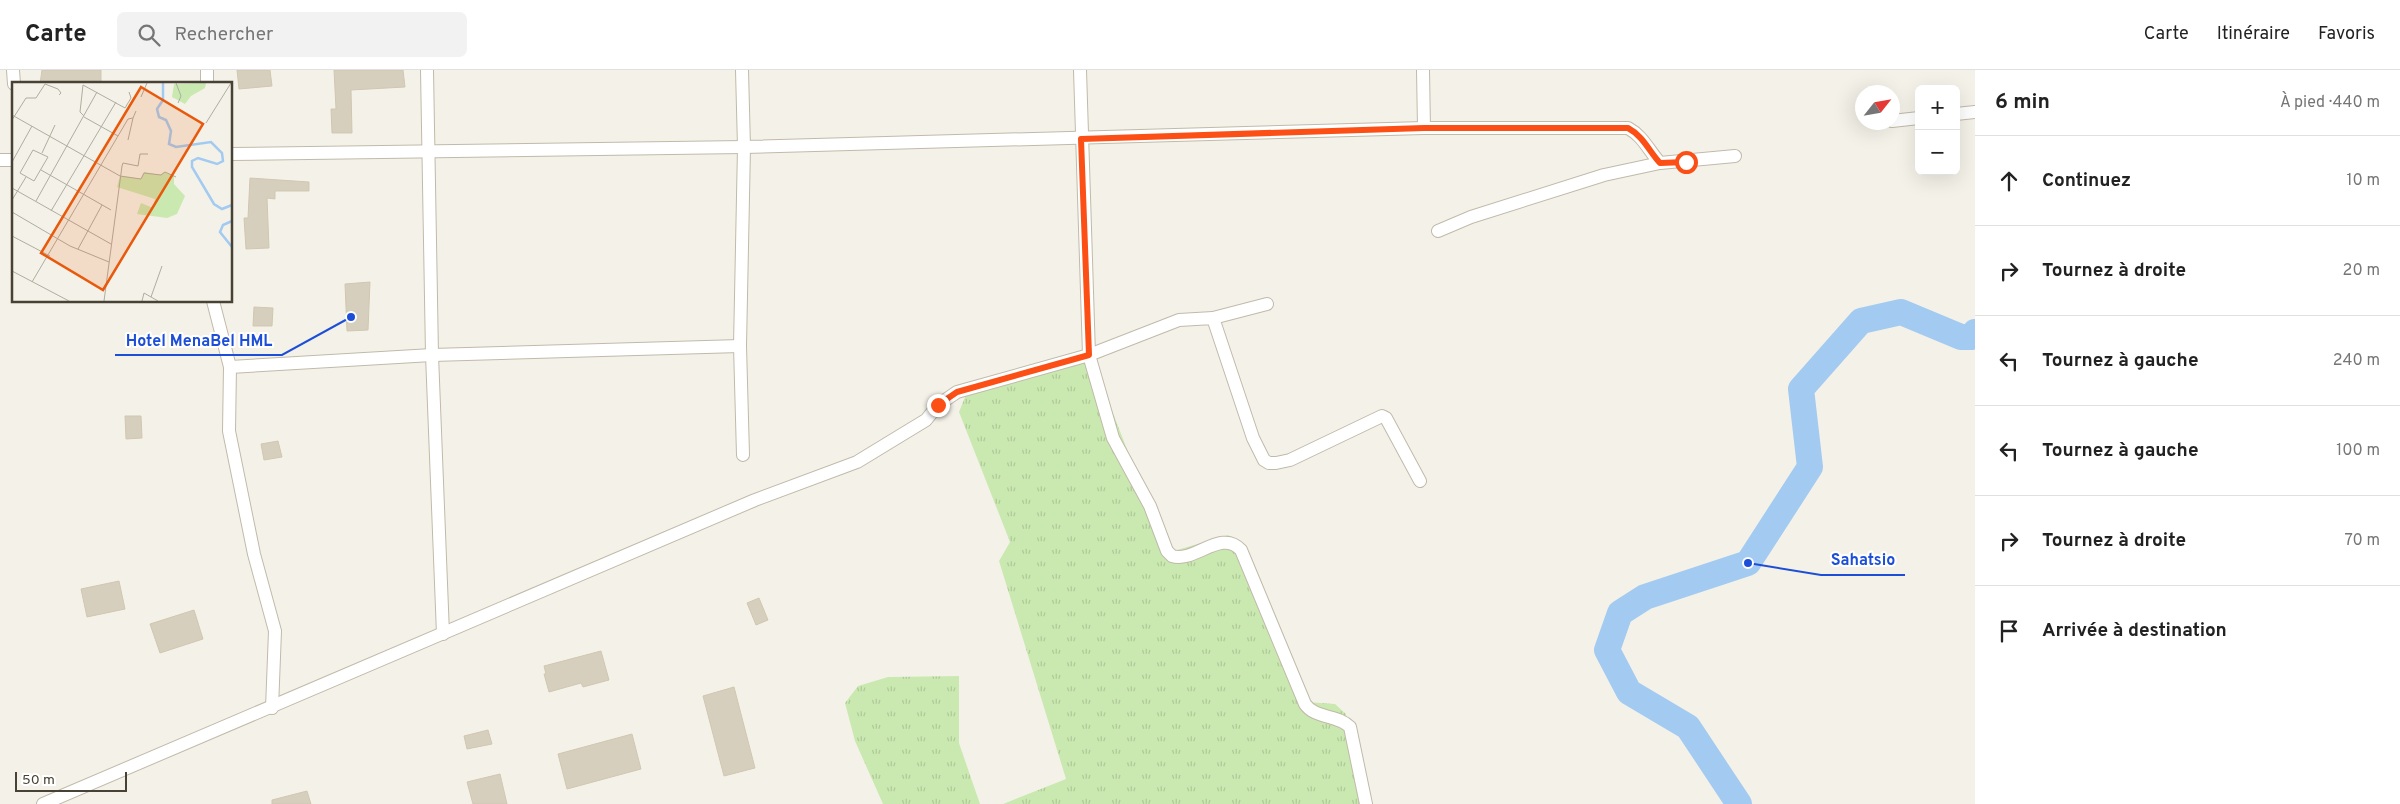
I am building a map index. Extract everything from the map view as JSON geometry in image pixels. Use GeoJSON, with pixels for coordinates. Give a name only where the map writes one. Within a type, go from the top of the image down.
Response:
{"type":"FeatureCollection","features":[{"type":"Feature","properties":{"kind":"street"},"geometry":{"type":"LineString","coordinates":[[427,70],[430,150],[432,355],[443,634]]}},
{"type":"Feature","properties":{"kind":"street"},"geometry":{"type":"LineString","coordinates":[[742,70],[744,147],[740,346],[743,455]]}},
{"type":"Feature","properties":{"kind":"street"},"geometry":{"type":"LineString","coordinates":[[1080,70],[1089,355],[1113,438],[1150,506],[1168,551],[1176,557],[1183,556],[1224,542],[1236,545],[1241,550],[1305,704],[1315,714],[1344,721],[1350,727],[1366,804]]}},
{"type":"Feature","properties":{"kind":"street"},"geometry":{"type":"LineString","coordinates":[[1423,70],[1424,128]]}},
{"type":"Feature","properties":{"kind":"street"},"geometry":{"type":"LineString","coordinates":[[1960,114],[1975,112]]}},
{"type":"Feature","properties":{"kind":"street"},"geometry":{"type":"LineString","coordinates":[[1900,120],[1915,118]]}},
{"type":"Feature","properties":{"kind":"street"},"geometry":{"type":"LineString","coordinates":[[232,154],[744,147],[1424,128],[1628,128],[1639,134],[1649,151],[1660,163]]}},
{"type":"Feature","properties":{"kind":"street"},"geometry":{"type":"LineString","coordinates":[[1438,231],[1471,217],[1604,175],[1660,163],[1735,156]]}},
{"type":"Feature","properties":{"kind":"street"},"geometry":{"type":"LineString","coordinates":[[214,302],[230,367],[229,431],[254,554],[275,631],[272,708]]}},
{"type":"Feature","properties":{"kind":"street"},"geometry":{"type":"LineString","coordinates":[[43,804],[272,708],[754,500],[857,462],[926,420],[938,405],[957,392],[1089,355],[1179,320],[1213,318],[1267,304]]}},
{"type":"Feature","properties":{"kind":"street"},"geometry":{"type":"LineString","coordinates":[[1213,318],[1253,438],[1264,460],[1276,463],[1290,460],[1382,416],[1386,418],[1420,481]]}},
{"type":"Feature","properties":{"kind":"street"},"geometry":{"type":"LineString","coordinates":[[230,367],[432,355],[740,346]]}},
{"type":"Feature","properties":{"kind":"green space"},"geometry":{"type":"Polygon","coordinates":[[[1091,356],[1167,553],[1228,535],[1242,543],[1307,702],[1335,704],[1346,714],[1361,804],[1003,804],[1066,779],[999,561],[1010,542],[959,412],[965,397],[973,387],[1091,356]]]}},
{"type":"Feature","properties":{"kind":"green space"},"geometry":{"type":"Polygon","coordinates":[[[959,676],[959,743],[980,804],[883,804],[855,741],[845,703],[858,686],[888,677],[959,676]]]}},
{"type":"Feature","properties":{"kind":"building"},"geometry":{"type":"Polygon","coordinates":[[[42,70],[101,70],[101,82],[40,82],[42,70]]]}},
{"type":"Feature","properties":{"kind":"building"},"geometry":{"type":"Polygon","coordinates":[[[237,70],[270,70],[272,86],[239,89],[237,70]]]}},
{"type":"Feature","properties":{"kind":"building"},"geometry":{"type":"Polygon","coordinates":[[[334,70],[403,70],[405,87],[351,90],[352,133],[332,133],[331,109],[336,109],[334,70]]]}},
{"type":"Feature","properties":{"kind":"building"},"geometry":{"type":"Polygon","coordinates":[[[250,178],[309,182],[309,191],[275,191],[275,199],[267,198],[269,248],[246,249],[244,218],[248,218],[250,178]]]}},
{"type":"Feature","properties":{"kind":"building"},"geometry":{"type":"Polygon","coordinates":[[[370,282],[368,330],[347,331],[345,284],[370,282]]]}},
{"type":"Feature","properties":{"kind":"building"},"geometry":{"type":"Polygon","coordinates":[[[254,307],[273,308],[272,326],[253,326],[254,307]]]}},
{"type":"Feature","properties":{"kind":"building"},"geometry":{"type":"Polygon","coordinates":[[[125,416],[141,416],[142,438],[126,439],[125,416]]]}},
{"type":"Feature","properties":{"kind":"building"},"geometry":{"type":"Polygon","coordinates":[[[278,441],[282,457],[264,460],[261,444],[278,441]]]}},
{"type":"Feature","properties":{"kind":"building"},"geometry":{"type":"Polygon","coordinates":[[[119,581],[125,609],[87,617],[81,589],[119,581]]]}},
{"type":"Feature","properties":{"kind":"building"},"geometry":{"type":"Polygon","coordinates":[[[759,598],[768,620],[756,625],[747,603],[759,598]]]}},
{"type":"Feature","properties":{"kind":"building"},"geometry":{"type":"Polygon","coordinates":[[[194,610],[203,639],[160,653],[150,624],[194,610]]]}},
{"type":"Feature","properties":{"kind":"building"},"geometry":{"type":"Polygon","coordinates":[[[601,651],[609,680],[583,687],[581,683],[549,692],[544,674],[546,674],[544,666],[601,651]]]}},
{"type":"Feature","properties":{"kind":"building"},"geometry":{"type":"Polygon","coordinates":[[[734,687],[755,768],[724,776],[703,696],[734,687]]]}},
{"type":"Feature","properties":{"kind":"building"},"geometry":{"type":"Polygon","coordinates":[[[488,730],[492,744],[467,749],[464,736],[488,730]]]}},
{"type":"Feature","properties":{"kind":"building"},"geometry":{"type":"Polygon","coordinates":[[[632,734],[641,769],[567,789],[558,754],[632,734]]]}},
{"type":"Feature","properties":{"kind":"building"},"geometry":{"type":"Polygon","coordinates":[[[500,774],[507,804],[473,804],[467,782],[500,774]]]}},
{"type":"Feature","properties":{"kind":"building"},"geometry":{"type":"Polygon","coordinates":[[[307,791],[311,804],[272,804],[272,800],[307,791]]]}},
{"type":"Feature","properties":{"kind":"waterway"},"geometry":{"type":"LineString","coordinates":[[1739,804],[1688,727],[1629,692],[1607,650],[1620,613],[1645,597],[1748,563],[1810,467],[1801,389],[1861,321],[1901,312],[1961,337],[1971,337],[1975,332]]}},
{"type":"Feature","properties":{"kind":"place","name":"Hotel MenaBel HML"},"geometry":{"type":"Point","coordinates":[351,317]}},
{"type":"Feature","properties":{"kind":"place","name":"Sahatsio"},"geometry":{"type":"Point","coordinates":[1748,563]}},
{"type":"Feature","properties":{"kind":"route"},"geometry":{"type":"LineString","coordinates":[[938,405],[957,392],[1089,355],[1081,139],[1424,128],[1628,128],[1639,134],[1649,151],[1660,163],[1686,162]]}}]}
